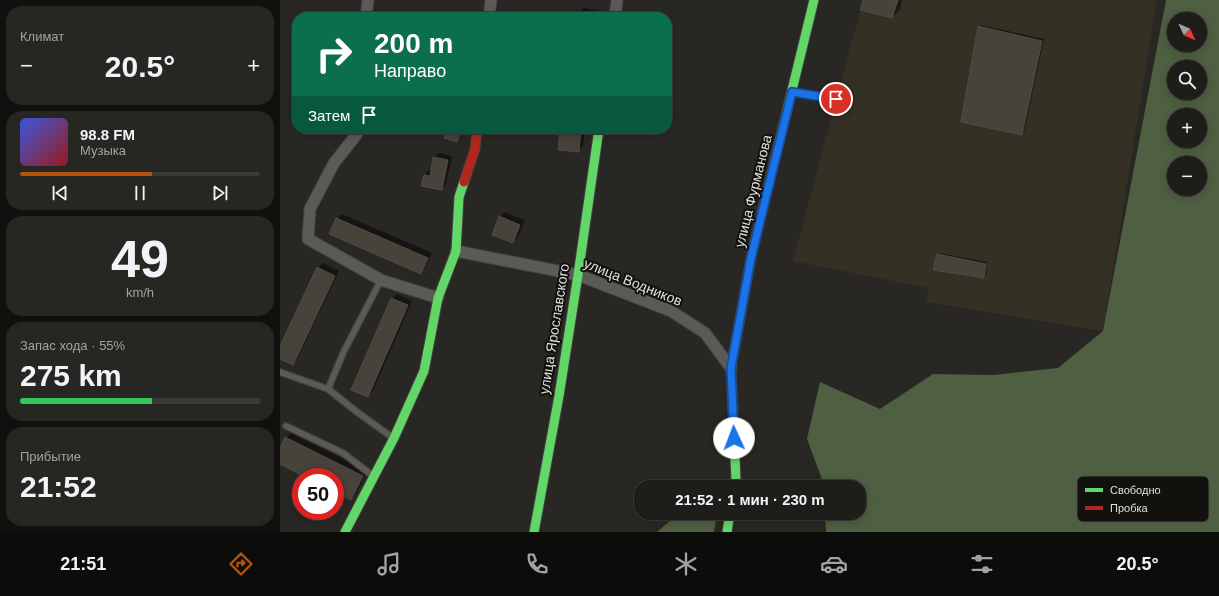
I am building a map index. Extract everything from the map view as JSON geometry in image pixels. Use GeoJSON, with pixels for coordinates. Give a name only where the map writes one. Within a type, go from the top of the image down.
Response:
{"type":"FeatureCollection","features":[{"type":"Feature","properties":{"kind":"street"},"geometry":{"type":"LineString","coordinates":[[367,12],[368,0]]}},
{"type":"Feature","properties":{"kind":"street"},"geometry":{"type":"LineString","coordinates":[[490,12],[491,0]]}},
{"type":"Feature","properties":{"kind":"street"},"geometry":{"type":"LineString","coordinates":[[616,12],[617,0]]}},
{"type":"Feature","properties":{"kind":"street","name":"улица Фурманова"},"geometry":{"type":"LineString","coordinates":[[736,480],[731,368],[751,258],[814,0]]}},
{"type":"Feature","properties":{"kind":"street"},"geometry":{"type":"LineString","coordinates":[[357,134],[334,163],[310,208],[308,239],[380,280],[438,298]]}},
{"type":"Feature","properties":{"kind":"street"},"geometry":{"type":"LineString","coordinates":[[345,532],[394,438],[424,371],[438,298],[456,251],[459,197],[475,148],[476,134]]}},
{"type":"Feature","properties":{"kind":"street","name":"улица Ярославского"},"geometry":{"type":"LineString","coordinates":[[534,532],[559,396],[598,134]]}},
{"type":"Feature","properties":{"kind":"street","name":"улица Водников"},"geometry":{"type":"LineString","coordinates":[[456,251],[578,275],[671,311],[705,333],[731,368]]}},
{"type":"Feature","properties":{"kind":"street"},"geometry":{"type":"LineString","coordinates":[[727,532],[729,520]]}},
{"type":"Feature","properties":{"kind":"lane"},"geometry":{"type":"LineString","coordinates":[[792,92],[836,99],[843,102]]}},
{"type":"Feature","properties":{"kind":"lane"},"geometry":{"type":"LineString","coordinates":[[328,389],[344,351],[380,280]]}},
{"type":"Feature","properties":{"kind":"lane"},"geometry":{"type":"LineString","coordinates":[[280,372],[328,389],[394,438]]}},
{"type":"Feature","properties":{"kind":"lane"},"geometry":{"type":"LineString","coordinates":[[286,426],[343,453],[373,476]]}},
{"type":"Feature","properties":{"kind":"shaded area"},"geometry":{"type":"Polygon","coordinates":[[[863,0],[1157,0],[1103,331],[926,302],[928,288],[793,261],[863,0]]]}},
{"type":"Feature","properties":{"kind":"green space"},"geometry":{"type":"Polygon","coordinates":[[[1166,0],[1219,0],[1219,532],[826,532],[825,520],[866,520],[866,480],[822,480],[807,439],[820,382],[880,409],[933,374],[993,375],[1058,368],[1103,331],[1166,0]]]}},
{"type":"Feature","properties":{"kind":"green space"},"geometry":{"type":"Polygon","coordinates":[[[671,520],[716,520],[714,532],[657,532],[671,520]]]}},
{"type":"Feature","properties":{"kind":"building"},"geometry":{"type":"Polygon","coordinates":[[[863,0],[898,0],[892,18],[860,10],[863,0]]]}},
{"type":"Feature","properties":{"kind":"building"},"geometry":{"type":"Polygon","coordinates":[[[978,26],[1042,41],[1022,135],[961,122],[978,26]]]}},
{"type":"Feature","properties":{"kind":"building"},"geometry":{"type":"Polygon","coordinates":[[[445,134],[459,134],[457,142],[444,138],[445,134]]]}},
{"type":"Feature","properties":{"kind":"building"},"geometry":{"type":"Polygon","coordinates":[[[560,134],[581,134],[579,152],[558,150],[560,134]]]}},
{"type":"Feature","properties":{"kind":"building"},"geometry":{"type":"Polygon","coordinates":[[[433,157],[448,160],[442,190],[421,186],[424,175],[430,176],[433,157]]]}},
{"type":"Feature","properties":{"kind":"building"},"geometry":{"type":"Polygon","coordinates":[[[499,216],[520,225],[513,243],[492,235],[499,216]]]}},
{"type":"Feature","properties":{"kind":"building"},"geometry":{"type":"Polygon","coordinates":[[[336,218],[428,258],[421,274],[329,234],[336,218]]]}},
{"type":"Feature","properties":{"kind":"building"},"geometry":{"type":"Polygon","coordinates":[[[937,254],[986,264],[984,278],[933,270],[937,254]]]}},
{"type":"Feature","properties":{"kind":"building"},"geometry":{"type":"Polygon","coordinates":[[[317,267],[335,276],[293,365],[280,359],[280,346],[317,267]]]}},
{"type":"Feature","properties":{"kind":"building"},"geometry":{"type":"Polygon","coordinates":[[[391,298],[408,305],[368,397],[351,390],[391,298]]]}},
{"type":"Feature","properties":{"kind":"building"},"geometry":{"type":"Polygon","coordinates":[[[285,437],[363,476],[351,500],[344,496],[344,468],[292,468],[292,470],[280,464],[280,448],[285,437]]]}},
{"type":"Feature","properties":{"kind":"traffic: fast"},"geometry":{"type":"LineString","coordinates":[[736,480],[731,368],[751,258],[814,0]]}},
{"type":"Feature","properties":{"kind":"traffic: fast"},"geometry":{"type":"LineString","coordinates":[[534,532],[559,396],[598,134]]}},
{"type":"Feature","properties":{"kind":"traffic: fast"},"geometry":{"type":"LineString","coordinates":[[345,532],[394,438],[424,371],[438,298],[456,251],[459,197],[464,182]]}},
{"type":"Feature","properties":{"kind":"traffic: fast"},"geometry":{"type":"LineString","coordinates":[[727,532],[729,520]]}},
{"type":"Feature","properties":{"kind":"traffic: jam"},"geometry":{"type":"LineString","coordinates":[[464,182],[475,149],[476,134]]}},
{"type":"Feature","properties":{"kind":"route"},"geometry":{"type":"LineString","coordinates":[[734,438],[731,368],[751,258],[792,92],[836,99]]}}]}
